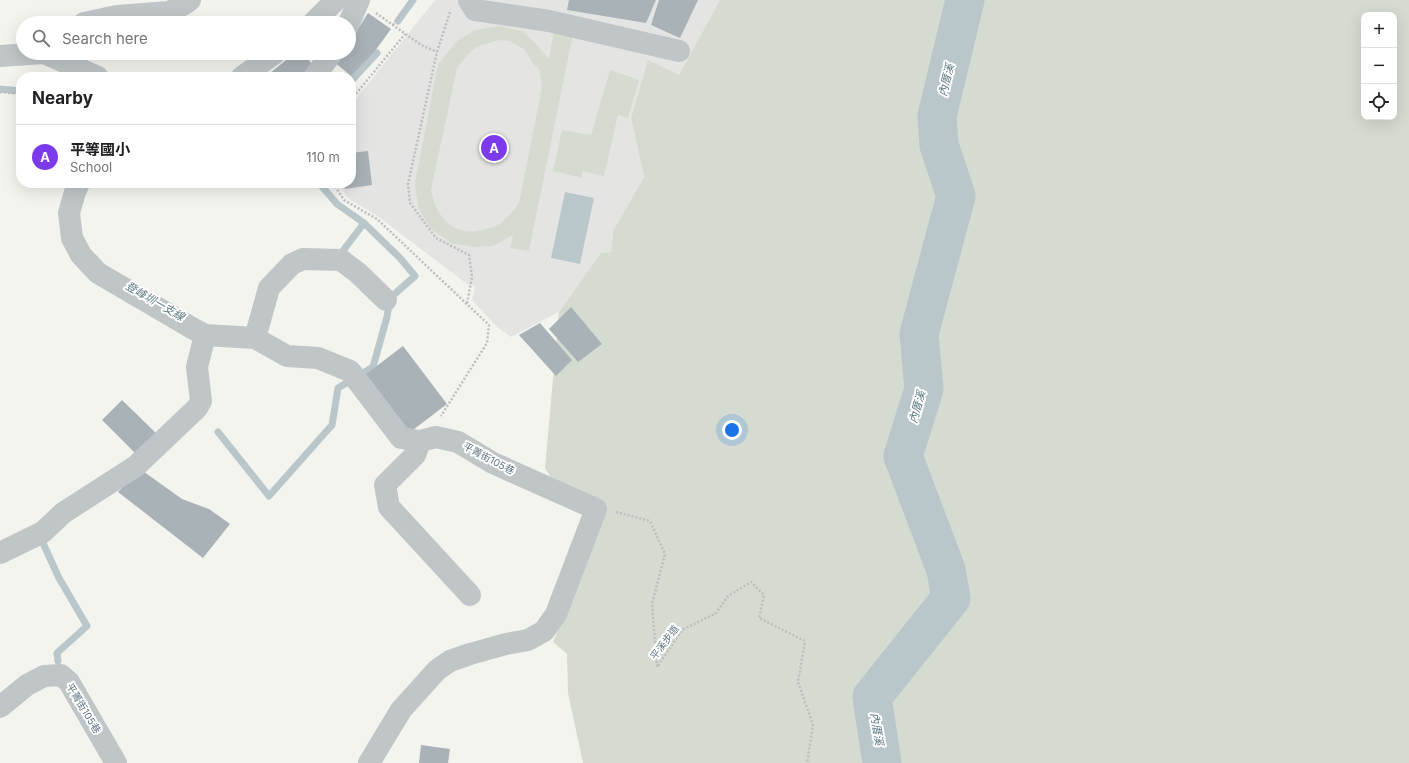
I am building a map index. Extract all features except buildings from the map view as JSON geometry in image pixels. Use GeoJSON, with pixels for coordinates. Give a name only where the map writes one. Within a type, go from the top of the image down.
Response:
{"type":"FeatureCollection","features":[{"type":"Feature","properties":{"kind":"street"},"geometry":{"type":"LineString","coordinates":[[117,16],[169,12],[190,0]]}},
{"type":"Feature","properties":{"kind":"street"},"geometry":{"type":"LineString","coordinates":[[320,16],[336,0]]}},
{"type":"Feature","properties":{"kind":"street"},"geometry":{"type":"LineString","coordinates":[[460,4],[475,10],[549,21],[679,51]]}},
{"type":"Feature","properties":{"kind":"street"},"geometry":{"type":"LineString","coordinates":[[356,16],[367,6]]}},
{"type":"Feature","properties":{"kind":"street"},"geometry":{"type":"LineString","coordinates":[[0,56],[16,55]]}},
{"type":"Feature","properties":{"kind":"street"},"geometry":{"type":"LineString","coordinates":[[60,60],[87,72]]}},
{"type":"Feature","properties":{"kind":"street"},"geometry":{"type":"LineString","coordinates":[[249,72],[265,60]]}},
{"type":"Feature","properties":{"kind":"street"},"geometry":{"type":"LineString","coordinates":[[318,72],[327,60]]}},
{"type":"Feature","properties":{"kind":"street","name":"平菁街105巷"},"geometry":{"type":"LineString","coordinates":[[77,188],[69,213],[72,238],[81,255],[98,273],[192,328],[205,334],[254,338],[287,356],[318,358],[350,372],[401,438],[458,442],[493,463],[596,509]]}},
{"type":"Feature","properties":{"kind":"street"},"geometry":{"type":"LineString","coordinates":[[254,338],[269,288],[292,264],[303,259],[341,260],[358,273],[386,300]]}},
{"type":"Feature","properties":{"kind":"street"},"geometry":{"type":"LineString","coordinates":[[0,553],[43,532],[63,513],[136,466],[197,408],[201,401],[198,367],[205,334]]}},
{"type":"Feature","properties":{"kind":"street"},"geometry":{"type":"LineString","coordinates":[[428,439],[416,455],[385,485],[389,507],[470,595]]}},
{"type":"Feature","properties":{"kind":"street"},"geometry":{"type":"LineString","coordinates":[[369,763],[401,710],[437,670],[450,660],[499,646],[528,640],[544,631],[556,614],[596,509]]}},
{"type":"Feature","properties":{"kind":"street","name":"平菁街105巷"},"geometry":{"type":"LineString","coordinates":[[0,707],[27,685],[44,676],[61,675],[69,682],[116,763]]}},
{"type":"Feature","properties":{"kind":"path"},"geometry":{"type":"LineString","coordinates":[[393,25],[411,0]]}},
{"type":"Feature","properties":{"kind":"path"},"geometry":{"type":"LineString","coordinates":[[460,4],[437,52],[408,184],[410,203],[436,238],[469,255],[472,277],[467,304]]}},
{"type":"Feature","properties":{"kind":"path"},"geometry":{"type":"LineString","coordinates":[[367,6],[421,46],[437,52]]}},
{"type":"Feature","properties":{"kind":"path"},"geometry":{"type":"LineString","coordinates":[[356,94],[405,34]]}},
{"type":"Feature","properties":{"kind":"path"},"geometry":{"type":"LineString","coordinates":[[0,92],[16,94]]}},
{"type":"Feature","properties":{"kind":"path"},"geometry":{"type":"LineString","coordinates":[[336,188],[344,200],[377,219],[489,326],[487,342],[428,439]]}},
{"type":"Feature","properties":{"kind":"path","name":"平溪步道"},"geometry":{"type":"LineString","coordinates":[[596,509],[650,521],[665,554],[652,604],[657,667],[682,630],[716,613],[728,596],[751,582],[764,595],[759,618],[805,641],[798,682],[814,725],[807,763]]}},
{"type":"Feature","properties":{"kind":"shaded area"},"geometry":{"type":"Polygon","coordinates":[[[435,0],[720,0],[679,76],[648,61],[631,118],[644,177],[613,231],[611,252],[601,253],[559,312],[511,337],[497,327],[472,300],[475,286],[467,284],[376,215],[349,199],[341,188],[356,188],[356,100],[435,0]]]}},
{"type":"Feature","properties":{"kind":"shaded area"},"geometry":{"type":"Polygon","coordinates":[[[720,0],[1409,0],[1409,763],[583,763],[568,693],[567,654],[553,642],[581,575],[599,518],[552,479],[545,468],[559,312],[601,253],[611,252],[613,231],[644,177],[631,118],[648,60],[679,75],[720,0]]]}},
{"type":"Feature","properties":{"kind":"shaded area"},"geometry":{"type":"Polygon","coordinates":[[[500,26],[522,31],[549,59],[554,30],[573,34],[529,251],[510,248],[513,235],[493,246],[473,247],[451,243],[430,228],[418,207],[415,183],[438,64],[457,41],[475,30],[500,26]],[[500,40],[475,48],[457,68],[431,190],[437,209],[454,228],[472,231],[490,228],[507,218],[519,203],[542,87],[540,71],[532,62],[525,50],[510,41],[500,40]]]}},
{"type":"Feature","properties":{"kind":"shaded area"},"geometry":{"type":"Polygon","coordinates":[[[610,70],[639,80],[628,118],[618,115],[604,176],[582,171],[582,178],[553,171],[562,130],[591,135],[610,70]]]}},
{"type":"Feature","properties":{"kind":"shaded area"},"geometry":{"type":"Polygon","coordinates":[[[565,192],[594,198],[580,264],[551,258],[565,192]]]}},
{"type":"Feature","properties":{"kind":"waterway","name":"登峰圳一支線"},"geometry":{"type":"LineString","coordinates":[[398,21],[413,0]]}},
{"type":"Feature","properties":{"kind":"waterway","name":"內厝溪"},"geometry":{"type":"LineString","coordinates":[[882,763],[872,697],[951,598],[946,570],[903,456],[924,389],[919,334],[956,196],[939,145],[937,116],[965,0]]}},
{"type":"Feature","properties":{"kind":"waterway","name":"登峰圳一支線"},"geometry":{"type":"LineString","coordinates":[[356,76],[377,53]]}},
{"type":"Feature","properties":{"kind":"waterway"},"geometry":{"type":"LineString","coordinates":[[0,89],[16,91]]}},
{"type":"Feature","properties":{"kind":"waterway","name":"登峰圳一支線"},"geometry":{"type":"LineString","coordinates":[[323,188],[337,204],[364,223],[338,256]]}},
{"type":"Feature","properties":{"kind":"waterway"},"geometry":{"type":"LineString","coordinates":[[218,432],[269,496],[332,425],[338,388],[373,367],[387,317],[390,298],[415,276],[400,258],[364,223]]}},
{"type":"Feature","properties":{"kind":"waterway"},"geometry":{"type":"LineString","coordinates":[[37,542],[42,541],[59,578],[87,626],[57,653],[58,661]]}},
{"type":"Feature","properties":{"kind":"place","name":"平等國小"},"geometry":{"type":"Point","coordinates":[494,148]}}]}
